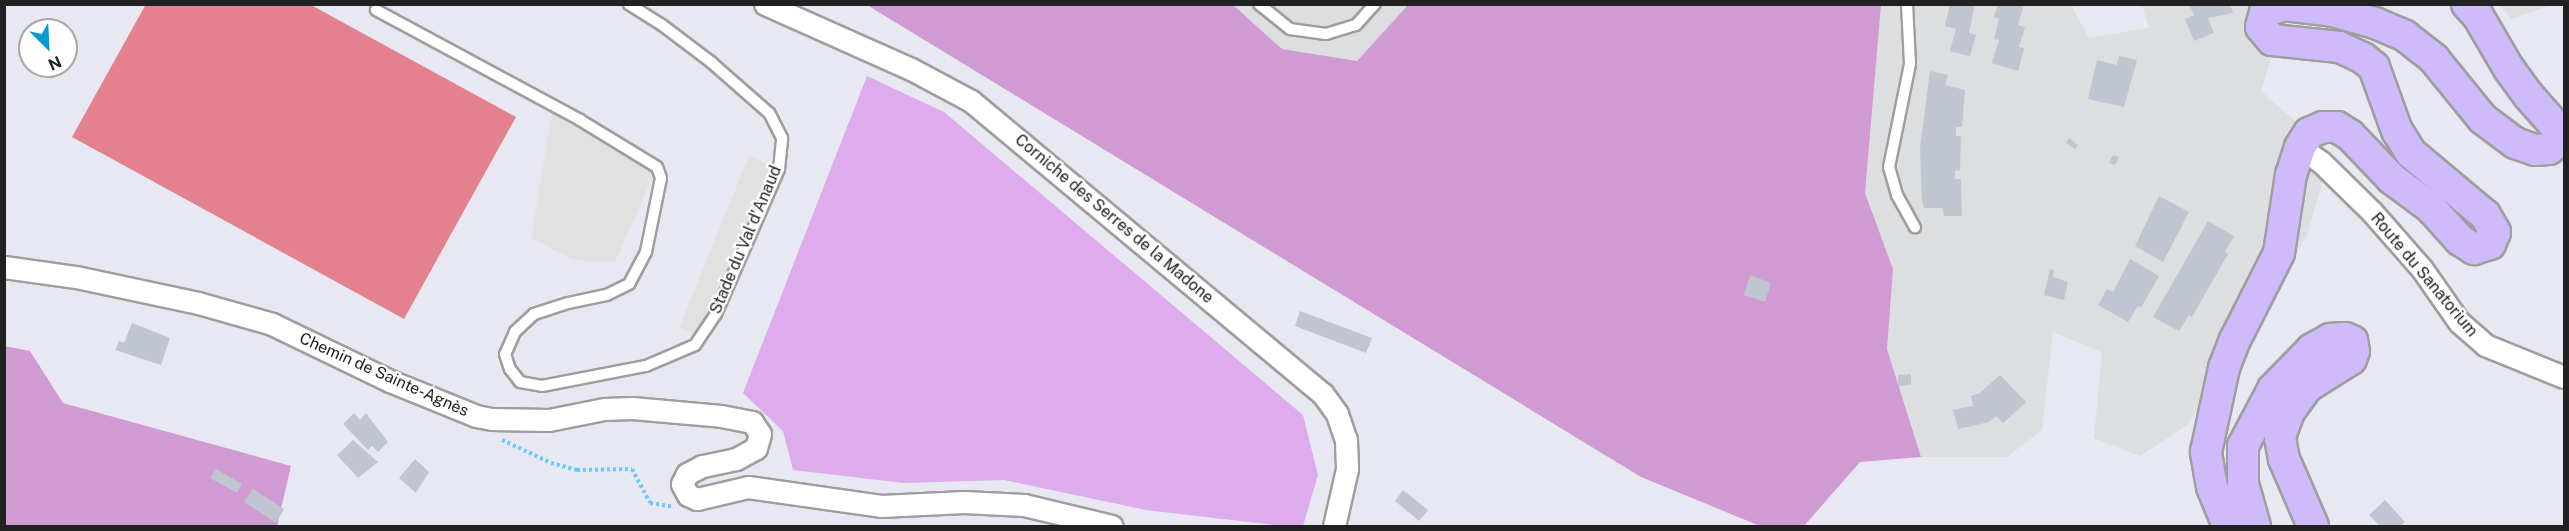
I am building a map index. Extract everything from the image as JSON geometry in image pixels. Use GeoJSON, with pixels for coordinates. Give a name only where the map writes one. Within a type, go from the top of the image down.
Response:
{"type":"FeatureCollection","features":[{"type":"Feature","properties":{"kind":"street","name":"Corniche des Serres de la Madone"},"geometry":{"type":"LineString","coordinates":[[765,4],[911,69],[971,100],[1322,393],[1337,414],[1346,440],[1347,469],[1334,526]]}},
{"type":"Feature","properties":{"kind":"street"},"geometry":{"type":"LineString","coordinates":[[2228,526],[2212,488],[2206,452],[2224,368],[2235,340],[2279,253],[2291,175],[2300,147],[2309,133],[2323,127],[2337,127],[2350,135],[2392,179],[2430,207],[2460,240],[2474,249],[2490,244],[2495,232],[2485,215],[2411,153],[2397,132],[2374,67],[2363,57],[2339,47],[2272,40],[2261,27],[2265,12],[2284,5],[2333,11],[2375,23],[2405,36],[2434,59],[2483,119],[2515,143],[2535,150],[2549,149],[2557,142],[2559,129],[2522,87],[2478,16],[2467,4]]}},
{"type":"Feature","properties":{"kind":"street","name":"Route du Sanatorium"},"geometry":{"type":"LineString","coordinates":[[2300,147],[2321,162],[2372,212],[2422,268],[2459,322],[2485,345],[2565,377]]}},
{"type":"Feature","properties":{"kind":"street","name":"Chemin de Sainte-Agnès"},"geometry":{"type":"LineString","coordinates":[[4,267],[76,278],[198,303],[272,324],[390,381],[476,416],[492,419],[549,420],[604,409],[632,408],[721,416],[752,422],[760,434],[756,448],[736,459],[702,466],[687,474],[682,484],[688,495],[697,499]]}},
{"type":"Feature","properties":{"kind":"street"},"geometry":{"type":"LineString","coordinates":[[2255,526],[2243,484],[2243,446],[2273,388],[2312,349],[2330,339],[2344,338],[2352,341],[2355,351],[2351,359],[2307,387],[2289,412],[2280,437],[2284,459],[2313,526]]}},
{"type":"Feature","properties":{"kind":"street"},"geometry":{"type":"LineString","coordinates":[[697,499],[748,487],[881,506],[964,502],[1024,505],[1112,526]]}},
{"type":"Feature","properties":{"kind":"lane","name":"Stade du Val d'Anaud"},"geometry":{"type":"LineString","coordinates":[[376,10],[571,116],[657,167],[661,178],[646,252],[629,284],[606,295],[568,303],[534,314],[514,332],[505,354],[510,369],[520,382],[542,386],[646,366],[695,345],[716,314],[779,169],[782,138],[769,113],[711,62],[662,25],[629,4]]}},
{"type":"Feature","properties":{"kind":"lane"},"geometry":{"type":"LineString","coordinates":[[1259,4],[1290,29],[1326,34],[1356,25],[1375,4]]}},
{"type":"Feature","properties":{"kind":"lane"},"geometry":{"type":"LineString","coordinates":[[1907,4],[1910,64],[1889,167],[1897,195],[1915,227]]}},
{"type":"Feature","properties":{"kind":"path"},"geometry":{"type":"LineString","coordinates":[[476,416],[488,430],[511,447],[551,463],[577,470],[632,468],[650,503],[674,507],[697,499]]}},
{"type":"Feature","properties":{"kind":"shaded area"},"geometry":{"type":"Polygon","coordinates":[[[146,4],[311,5],[516,117],[404,319],[72,137],[146,4]]]}},
{"type":"Feature","properties":{"kind":"shaded area"},"geometry":{"type":"Polygon","coordinates":[[[867,5],[1233,5],[1282,49],[1357,61],[1408,5],[1881,5],[1865,193],[1893,269],[1887,349],[1921,457],[1860,462],[1804,526],[1760,526],[1641,477],[867,5]]]}},
{"type":"Feature","properties":{"kind":"shaded area"},"geometry":{"type":"Polygon","coordinates":[[[1233,5],[1408,5],[1357,61],[1282,49],[1233,5]]]}},
{"type":"Feature","properties":{"kind":"shaded area"},"geometry":{"type":"Polygon","coordinates":[[[1881,5],[2071,5],[2089,38],[2149,28],[2142,5],[2287,5],[2261,91],[2331,153],[2307,235],[2259,319],[2187,425],[2140,456],[2094,438],[2102,352],[2053,332],[2042,430],[2007,457],[1921,457],[1887,349],[1893,269],[1865,193],[1881,5]]]}},
{"type":"Feature","properties":{"kind":"shaded area"},"geometry":{"type":"Polygon","coordinates":[[[2500,5],[2551,5],[2511,19],[2500,5]]]}},
{"type":"Feature","properties":{"kind":"shaded area"},"geometry":{"type":"Polygon","coordinates":[[[867,76],[944,112],[1303,415],[1318,475],[1303,526],[1283,526],[1146,510],[1004,480],[904,483],[793,470],[783,431],[743,393],[867,76]]]}},
{"type":"Feature","properties":{"kind":"shaded area"},"geometry":{"type":"Polygon","coordinates":[[[553,106],[657,167],[615,262],[574,260],[531,238],[553,106]]]}},
{"type":"Feature","properties":{"kind":"shaded area"},"geometry":{"type":"Polygon","coordinates":[[[749,156],[779,169],[702,335],[679,328],[749,156]]]}},
{"type":"Feature","properties":{"kind":"shaded area"},"geometry":{"type":"Polygon","coordinates":[[[4,346],[30,351],[63,403],[291,466],[277,526],[5,526],[4,346]]]}},
{"type":"Feature","properties":{"kind":"building"},"geometry":{"type":"Polygon","coordinates":[[[1950,4],[1975,4],[1969,33],[1976,35],[1970,56],[1950,51],[1956,29],[1945,26],[1950,4]]]}},
{"type":"Feature","properties":{"kind":"building"},"geometry":{"type":"Polygon","coordinates":[[[1998,4],[2024,4],[2018,25],[2025,27],[2019,47],[2024,48],[2018,71],[1992,63],[1999,40],[1994,39],[1999,19],[1994,17],[1998,4]]]}},
{"type":"Feature","properties":{"kind":"building"},"geometry":{"type":"Polygon","coordinates":[[[2189,4],[2230,4],[2233,13],[2208,18],[2214,33],[2194,41],[2185,19],[2194,15],[2189,4]]]}},
{"type":"Feature","properties":{"kind":"building"},"geometry":{"type":"Polygon","coordinates":[[[2119,56],[2137,60],[2124,107],[2088,99],[2097,60],[2117,65],[2119,56]]]}},
{"type":"Feature","properties":{"kind":"building"},"geometry":{"type":"Polygon","coordinates":[[[1930,71],[1948,75],[1945,85],[1965,90],[1962,127],[1956,127],[1956,136],[1961,136],[1960,170],[1955,171],[1955,179],[1961,179],[1962,216],[1944,216],[1943,208],[1924,208],[1922,201],[1920,148],[1930,71]]]}},
{"type":"Feature","properties":{"kind":"building"},"geometry":{"type":"Polygon","coordinates":[[[2069,138],[2078,145],[2075,149],[2066,143],[2069,138]]]}},
{"type":"Feature","properties":{"kind":"building"},"geometry":{"type":"Polygon","coordinates":[[[2113,155],[2119,157],[2115,165],[2109,163],[2113,155]]]}},
{"type":"Feature","properties":{"kind":"building"},"geometry":{"type":"Polygon","coordinates":[[[2159,196],[2189,212],[2163,262],[2135,246],[2159,196]]]}},
{"type":"Feature","properties":{"kind":"building"},"geometry":{"type":"Polygon","coordinates":[[[2208,221],[2234,236],[2225,252],[2228,254],[2192,317],[2189,315],[2179,331],[2153,317],[2208,221]]]}},
{"type":"Feature","properties":{"kind":"building"},"geometry":{"type":"Polygon","coordinates":[[[2130,259],[2159,276],[2141,308],[2138,306],[2128,322],[2098,305],[2107,289],[2113,292],[2130,259]]]}},
{"type":"Feature","properties":{"kind":"building"},"geometry":{"type":"Polygon","coordinates":[[[2050,269],[2054,270],[2053,277],[2068,282],[2064,300],[2044,295],[2050,269]]]}},
{"type":"Feature","properties":{"kind":"building"},"geometry":{"type":"Polygon","coordinates":[[[1750,275],[1771,283],[1765,302],[1744,295],[1750,275]]]}},
{"type":"Feature","properties":{"kind":"building"},"geometry":{"type":"Polygon","coordinates":[[[1300,311],[1372,338],[1366,353],[1295,326],[1300,311]]]}},
{"type":"Feature","properties":{"kind":"building"},"geometry":{"type":"Polygon","coordinates":[[[132,323],[170,338],[161,365],[115,350],[119,341],[124,343],[132,323]]]}},
{"type":"Feature","properties":{"kind":"building"},"geometry":{"type":"Polygon","coordinates":[[[1911,374],[1911,385],[1898,386],[1898,375],[1911,374]]]}},
{"type":"Feature","properties":{"kind":"building"},"geometry":{"type":"Polygon","coordinates":[[[2000,375],[2026,402],[2003,423],[1996,416],[1989,422],[1958,429],[1953,410],[1973,406],[1971,396],[1980,393],[2000,375]]]}},
{"type":"Feature","properties":{"kind":"building"},"geometry":{"type":"Polygon","coordinates":[[[354,413],[360,420],[366,413],[388,442],[378,452],[372,446],[368,450],[343,424],[354,413]]]}},
{"type":"Feature","properties":{"kind":"building"},"geometry":{"type":"Polygon","coordinates":[[[353,440],[378,462],[358,478],[337,455],[353,440]]]}},
{"type":"Feature","properties":{"kind":"building"},"geometry":{"type":"Polygon","coordinates":[[[415,459],[429,472],[416,493],[399,478],[415,459]]]}},
{"type":"Feature","properties":{"kind":"building"},"geometry":{"type":"Polygon","coordinates":[[[216,469],[242,484],[237,493],[210,478],[216,469]]]}},
{"type":"Feature","properties":{"kind":"building"},"geometry":{"type":"Polygon","coordinates":[[[253,489],[284,509],[276,523],[244,502],[253,489]]]}},
{"type":"Feature","properties":{"kind":"building"},"geometry":{"type":"Polygon","coordinates":[[[1403,490],[1428,510],[1419,521],[1395,501],[1403,490]]]}},
{"type":"Feature","properties":{"kind":"building"},"geometry":{"type":"Polygon","coordinates":[[[2385,500],[2405,522],[2400,526],[2380,526],[2369,515],[2385,500]]]}}]}
